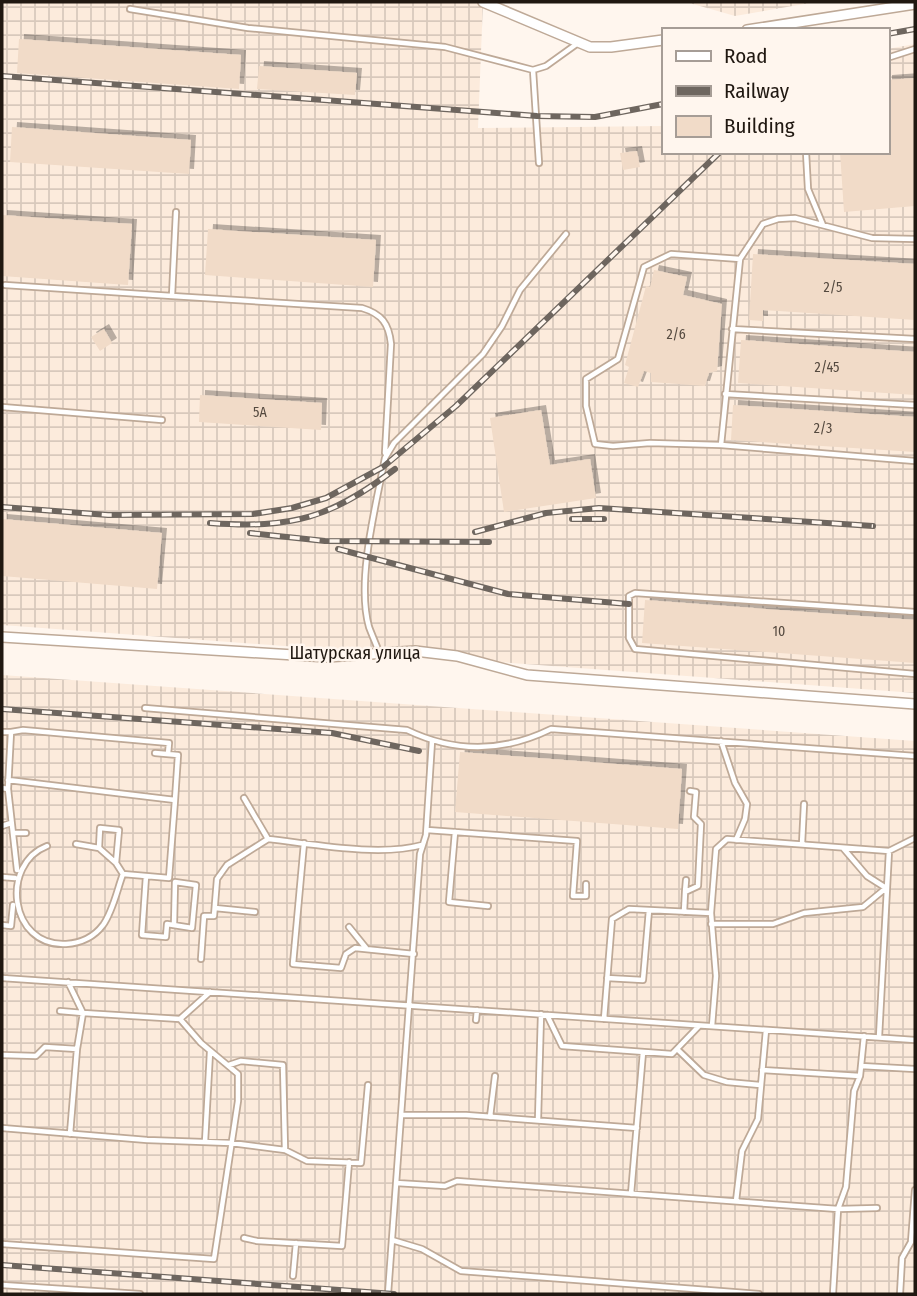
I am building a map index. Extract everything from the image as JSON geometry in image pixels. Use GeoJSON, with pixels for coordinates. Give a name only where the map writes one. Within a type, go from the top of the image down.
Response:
{"type":"FeatureCollection","features":[{"type":"Feature","properties":{"kind":"street"},"geometry":{"type":"LineString","coordinates":[[483,2],[579,43],[600,47],[662,40]]}},
{"type":"Feature","properties":{"kind":"street"},"geometry":{"type":"LineString","coordinates":[[760,28],[915,4]]}},
{"type":"Feature","properties":{"kind":"street","name":"Шатурская улица"},"geometry":{"type":"LineString","coordinates":[[2,637],[327,657],[415,651],[457,656],[527,675],[915,704]]}},
{"type":"Feature","properties":{"kind":"lane"},"geometry":{"type":"LineString","coordinates":[[130,9],[248,28],[452,48],[533,70],[546,66],[579,43]]}},
{"type":"Feature","properties":{"kind":"lane"},"geometry":{"type":"LineString","coordinates":[[889,57],[915,49]]}},
{"type":"Feature","properties":{"kind":"lane"},"geometry":{"type":"LineString","coordinates":[[533,70],[539,163]]}},
{"type":"Feature","properties":{"kind":"lane"},"geometry":{"type":"LineString","coordinates":[[806,154],[808,189],[823,226]]}},
{"type":"Feature","properties":{"kind":"lane"},"geometry":{"type":"LineString","coordinates":[[172,296],[176,212]]}},
{"type":"Feature","properties":{"kind":"lane"},"geometry":{"type":"LineString","coordinates":[[721,445],[740,259],[763,224],[778,219],[795,218],[872,238],[915,239]]}},
{"type":"Feature","properties":{"kind":"lane"},"geometry":{"type":"LineString","coordinates":[[385,458],[394,443],[483,354],[502,326],[520,290],[566,234]]}},
{"type":"Feature","properties":{"kind":"lane"},"geometry":{"type":"LineString","coordinates":[[740,259],[671,254],[644,267],[618,359],[586,379],[586,406],[596,444],[721,445],[915,461]]}},
{"type":"Feature","properties":{"kind":"lane"},"geometry":{"type":"LineString","coordinates":[[5,285],[362,309],[380,316],[387,325],[391,344],[385,458],[365,587],[369,625],[380,653]]}},
{"type":"Feature","properties":{"kind":"lane"},"geometry":{"type":"LineString","coordinates":[[732,329],[915,339]]}},
{"type":"Feature","properties":{"kind":"lane"},"geometry":{"type":"LineString","coordinates":[[725,394],[915,405]]}},
{"type":"Feature","properties":{"kind":"lane"},"geometry":{"type":"LineString","coordinates":[[2,407],[162,420]]}},
{"type":"Feature","properties":{"kind":"lane"},"geometry":{"type":"LineString","coordinates":[[915,612],[635,593],[629,596],[629,638],[635,649],[915,674]]}},
{"type":"Feature","properties":{"kind":"lane"},"geometry":{"type":"LineString","coordinates":[[145,708],[407,730],[432,741],[479,747],[505,746],[533,738],[551,729],[915,755]]}},
{"type":"Feature","properties":{"kind":"lane"},"geometry":{"type":"LineString","coordinates":[[2,732],[23,730],[169,743],[168,754]]}},
{"type":"Feature","properties":{"kind":"lane"},"geometry":{"type":"LineString","coordinates":[[2,925],[11,926],[17,870],[5,789],[9,780],[11,732]]}},
{"type":"Feature","properties":{"kind":"lane"},"geometry":{"type":"LineString","coordinates":[[388,1294],[420,854],[427,830],[432,741]]}},
{"type":"Feature","properties":{"kind":"lane"},"geometry":{"type":"LineString","coordinates":[[721,741],[735,783],[747,804],[745,819],[736,840]]}},
{"type":"Feature","properties":{"kind":"lane"},"geometry":{"type":"LineString","coordinates":[[155,753],[178,755],[169,878]]}},
{"type":"Feature","properties":{"kind":"lane"},"geometry":{"type":"LineString","coordinates":[[9,780],[175,800]]}},
{"type":"Feature","properties":{"kind":"lane"},"geometry":{"type":"LineString","coordinates":[[685,892],[698,886],[701,824],[694,817],[696,792],[690,791]]}},
{"type":"Feature","properties":{"kind":"lane"},"geometry":{"type":"LineString","coordinates":[[244,798],[268,839]]}},
{"type":"Feature","properties":{"kind":"lane"},"geometry":{"type":"LineString","coordinates":[[802,844],[804,804]]}},
{"type":"Feature","properties":{"kind":"lane"},"geometry":{"type":"LineString","coordinates":[[2,826],[11,823]]}},
{"type":"Feature","properties":{"kind":"lane"},"geometry":{"type":"LineString","coordinates":[[99,848],[100,828],[118,830],[116,863]]}},
{"type":"Feature","properties":{"kind":"lane"},"geometry":{"type":"LineString","coordinates":[[427,830],[576,841],[573,895],[586,896],[586,884]]}},
{"type":"Feature","properties":{"kind":"lane"},"geometry":{"type":"LineString","coordinates":[[455,832],[449,902],[488,906]]}},
{"type":"Feature","properties":{"kind":"lane"},"geometry":{"type":"LineString","coordinates":[[13,833],[26,833]]}},
{"type":"Feature","properties":{"kind":"lane"},"geometry":{"type":"LineString","coordinates":[[712,1026],[716,976],[710,913],[716,849],[727,839],[888,851],[915,838]]}},
{"type":"Feature","properties":{"kind":"lane"},"geometry":{"type":"LineString","coordinates":[[201,959],[204,916],[214,916],[218,879],[227,865],[268,839],[382,849],[407,849],[423,845]]}},
{"type":"Feature","properties":{"kind":"lane"},"geometry":{"type":"LineString","coordinates":[[304,843],[293,964],[341,968],[346,954],[355,947],[414,954]]}},
{"type":"Feature","properties":{"kind":"lane"},"geometry":{"type":"LineString","coordinates":[[76,844],[99,848],[116,863],[123,874]]}},
{"type":"Feature","properties":{"kind":"lane"},"geometry":{"type":"LineString","coordinates":[[17,870],[34,850],[47,846]]}},
{"type":"Feature","properties":{"kind":"lane"},"geometry":{"type":"LineString","coordinates":[[842,848],[867,876],[886,888]]}},
{"type":"Feature","properties":{"kind":"lane"},"geometry":{"type":"LineString","coordinates":[[879,1037],[888,851]]}},
{"type":"Feature","properties":{"kind":"lane"},"geometry":{"type":"LineString","coordinates":[[123,874],[146,876],[169,878],[175,882],[196,885],[192,928],[167,924],[166,937],[142,935],[146,876]]}},
{"type":"Feature","properties":{"kind":"lane"},"geometry":{"type":"LineString","coordinates":[[14,901],[18,915],[34,936],[46,942],[74,943],[88,939],[103,924],[123,874]]}},
{"type":"Feature","properties":{"kind":"lane"},"geometry":{"type":"LineString","coordinates":[[2,877],[15,878]]}},
{"type":"Feature","properties":{"kind":"lane"},"geometry":{"type":"LineString","coordinates":[[684,912],[686,880]]}},
{"type":"Feature","properties":{"kind":"lane"},"geometry":{"type":"LineString","coordinates":[[174,925],[175,882]]}},
{"type":"Feature","properties":{"kind":"lane"},"geometry":{"type":"LineString","coordinates":[[711,924],[773,924],[804,913],[863,907],[886,888]]}},
{"type":"Feature","properties":{"kind":"lane"},"geometry":{"type":"LineString","coordinates":[[215,908],[255,912]]}},
{"type":"Feature","properties":{"kind":"lane"},"geometry":{"type":"LineString","coordinates":[[604,1018],[612,919],[629,909],[710,913]]}},
{"type":"Feature","properties":{"kind":"lane"},"geometry":{"type":"LineString","coordinates":[[607,978],[643,980],[649,910]]}},
{"type":"Feature","properties":{"kind":"lane"},"geometry":{"type":"LineString","coordinates":[[349,927],[367,949]]}},
{"type":"Feature","properties":{"kind":"lane"},"geometry":{"type":"LineString","coordinates":[[2,978],[915,1040]]}},
{"type":"Feature","properties":{"kind":"lane"},"geometry":{"type":"LineString","coordinates":[[68,982],[83,1013],[77,1049],[70,1134]]}},
{"type":"Feature","properties":{"kind":"lane"},"geometry":{"type":"LineString","coordinates":[[180,1019],[211,992]]}},
{"type":"Feature","properties":{"kind":"lane"},"geometry":{"type":"LineString","coordinates":[[476,1020],[477,1010]]}},
{"type":"Feature","properties":{"kind":"lane"},"geometry":{"type":"LineString","coordinates":[[2,1244],[214,1259],[238,1101],[238,1074],[210,1051],[180,1019],[60,1011]]}},
{"type":"Feature","properties":{"kind":"lane"},"geometry":{"type":"LineString","coordinates":[[544,1014],[562,1046],[643,1052],[672,1054],[699,1025]]}},
{"type":"Feature","properties":{"kind":"lane"},"geometry":{"type":"LineString","coordinates":[[538,1120],[544,1014]]}},
{"type":"Feature","properties":{"kind":"lane"},"geometry":{"type":"LineString","coordinates":[[736,1201],[742,1151],[758,1119],[766,1030]]}},
{"type":"Feature","properties":{"kind":"lane"},"geometry":{"type":"LineString","coordinates":[[833,1294],[838,1209],[846,1187],[854,1091],[860,1076],[864,1036]]}},
{"type":"Feature","properties":{"kind":"lane"},"geometry":{"type":"LineString","coordinates":[[2,1055],[36,1056],[45,1047],[77,1049]]}},
{"type":"Feature","properties":{"kind":"lane"},"geometry":{"type":"LineString","coordinates":[[677,1049],[704,1075],[727,1082],[760,1085]]}},
{"type":"Feature","properties":{"kind":"lane"},"geometry":{"type":"LineString","coordinates":[[205,1142],[210,1051]]}},
{"type":"Feature","properties":{"kind":"lane"},"geometry":{"type":"LineString","coordinates":[[631,1194],[643,1052]]}},
{"type":"Feature","properties":{"kind":"lane"},"geometry":{"type":"LineString","coordinates":[[228,1065],[241,1061],[283,1065],[285,1150]]}},
{"type":"Feature","properties":{"kind":"lane"},"geometry":{"type":"LineString","coordinates":[[861,1066],[915,1069]]}},
{"type":"Feature","properties":{"kind":"lane"},"geometry":{"type":"LineString","coordinates":[[761,1070],[860,1076]]}},
{"type":"Feature","properties":{"kind":"lane"},"geometry":{"type":"LineString","coordinates":[[490,1117],[495,1076]]}},
{"type":"Feature","properties":{"kind":"lane"},"geometry":{"type":"LineString","coordinates":[[2,1128],[231,1143],[285,1150],[307,1161],[361,1163],[368,1084]]}},
{"type":"Feature","properties":{"kind":"lane"},"geometry":{"type":"LineString","coordinates":[[402,1115],[490,1117],[637,1128]]}},
{"type":"Feature","properties":{"kind":"lane"},"geometry":{"type":"LineString","coordinates":[[244,1238],[342,1246],[349,1163]]}},
{"type":"Feature","properties":{"kind":"lane"},"geometry":{"type":"LineString","coordinates":[[396,1183],[445,1186],[457,1181],[838,1209],[877,1208]]}},
{"type":"Feature","properties":{"kind":"lane"},"geometry":{"type":"LineString","coordinates":[[900,1294],[902,1258],[911,1242],[915,1189]]}},
{"type":"Feature","properties":{"kind":"lane"},"geometry":{"type":"LineString","coordinates":[[392,1240],[422,1249],[461,1271],[760,1294]]}},
{"type":"Feature","properties":{"kind":"lane"},"geometry":{"type":"LineString","coordinates":[[293,1276],[296,1243]]}},
{"type":"Feature","properties":{"kind":"lane"},"geometry":{"type":"LineString","coordinates":[[2,1285],[140,1294]]}},
{"type":"Feature","properties":{"kind":"shaded area"},"geometry":{"type":"Polygon","coordinates":[[[2,2],[483,2],[478,128],[662,126],[662,154],[889,154],[889,49],[915,44],[915,693],[2,625],[2,2]]]}},
{"type":"Feature","properties":{"kind":"shaded area"},"geometry":{"type":"Polygon","coordinates":[[[686,2],[816,2],[735,16],[686,2]]]}},
{"type":"Feature","properties":{"kind":"shaded area"},"geometry":{"type":"Polygon","coordinates":[[[2,675],[915,741],[915,1294],[2,1294],[2,675]]]}},
{"type":"Feature","properties":{"kind":"building"},"geometry":{"type":"Polygon","coordinates":[[[19,39],[241,55],[239,89],[17,73],[19,39]]]}},
{"type":"Feature","properties":{"kind":"building"},"geometry":{"type":"Polygon","coordinates":[[[259,66],[357,73],[355,95],[257,89],[259,66]]]}},
{"type":"Feature","properties":{"kind":"building"},"geometry":{"type":"Polygon","coordinates":[[[915,78],[915,206],[844,212],[840,154],[889,154],[889,80],[915,78]]]}},
{"type":"Feature","properties":{"kind":"building"},"geometry":{"type":"Polygon","coordinates":[[[12,127],[191,140],[189,174],[10,162],[12,127]]]}},
{"type":"Feature","properties":{"kind":"building"},"geometry":{"type":"Polygon","coordinates":[[[637,151],[640,167],[623,170],[620,153],[637,151]]]}},
{"type":"Feature","properties":{"kind":"building"},"geometry":{"type":"Polygon","coordinates":[[[2,215],[132,224],[128,285],[2,276],[2,215]]]}},
{"type":"Feature","properties":{"kind":"building"},"geometry":{"type":"Polygon","coordinates":[[[208,229],[376,240],[373,287],[205,275],[208,229]]]}},
{"type":"Feature","properties":{"kind":"building"},"geometry":{"type":"Polygon","coordinates":[[[753,254],[915,264],[915,320],[763,310],[763,321],[749,320],[753,254]]]}},
{"type":"Feature","properties":{"kind":"building"},"geometry":{"type":"Polygon","coordinates":[[[654,270],[687,277],[683,295],[722,304],[717,371],[709,373],[705,386],[651,382],[651,373],[644,371],[638,387],[624,383],[629,367],[625,365],[646,286],[650,287],[654,270]]]}},
{"type":"Feature","properties":{"kind":"building"},"geometry":{"type":"Polygon","coordinates":[[[104,329],[112,343],[100,351],[91,337],[104,329]]]}},
{"type":"Feature","properties":{"kind":"building"},"geometry":{"type":"Polygon","coordinates":[[[741,340],[915,352],[915,395],[738,383],[741,340]]]}},
{"type":"Feature","properties":{"kind":"building"},"geometry":{"type":"Polygon","coordinates":[[[200,395],[322,403],[321,430],[199,422],[200,395]]]}},
{"type":"Feature","properties":{"kind":"building"},"geometry":{"type":"Polygon","coordinates":[[[733,405],[915,417],[915,452],[731,440],[733,405]]]}},
{"type":"Feature","properties":{"kind":"building"},"geometry":{"type":"Polygon","coordinates":[[[541,410],[550,465],[590,459],[596,498],[504,512],[490,418],[541,410]]]}},
{"type":"Feature","properties":{"kind":"building"},"geometry":{"type":"Polygon","coordinates":[[[2,519],[162,533],[157,589],[2,576],[2,519]]]}},
{"type":"Feature","properties":{"kind":"building"},"geometry":{"type":"Polygon","coordinates":[[[645,600],[915,620],[915,663],[642,643],[645,600]]]}},
{"type":"Feature","properties":{"kind":"building"},"geometry":{"type":"Polygon","coordinates":[[[460,752],[682,769],[678,829],[455,812],[460,752]]]}},
{"type":"Feature","properties":{"kind":"railway"},"geometry":{"type":"LineString","coordinates":[[889,34],[915,29]]}},
{"type":"Feature","properties":{"kind":"railway"},"geometry":{"type":"LineString","coordinates":[[2,76],[537,116],[595,117],[662,104]]}},
{"type":"Feature","properties":{"kind":"railway"},"geometry":{"type":"LineString","coordinates":[[2,507],[108,515],[253,514],[292,508],[326,498],[383,467],[456,406],[718,154]]}},
{"type":"Feature","properties":{"kind":"railway"},"geometry":{"type":"LineString","coordinates":[[210,523],[264,524],[309,517],[351,499],[395,469]]}},
{"type":"Feature","properties":{"kind":"railway"},"geometry":{"type":"LineString","coordinates":[[475,532],[546,513],[599,508],[873,526]]}},
{"type":"Feature","properties":{"kind":"railway"},"geometry":{"type":"LineString","coordinates":[[572,519],[604,519]]}},
{"type":"Feature","properties":{"kind":"railway"},"geometry":{"type":"LineString","coordinates":[[250,533],[325,541],[489,542]]}},
{"type":"Feature","properties":{"kind":"railway"},"geometry":{"type":"LineString","coordinates":[[338,549],[508,594],[629,604]]}},
{"type":"Feature","properties":{"kind":"railway"},"geometry":{"type":"LineString","coordinates":[[2,709],[332,733],[419,751]]}},
{"type":"Feature","properties":{"kind":"railway"},"geometry":{"type":"LineString","coordinates":[[2,1265],[394,1294]]}}]}
